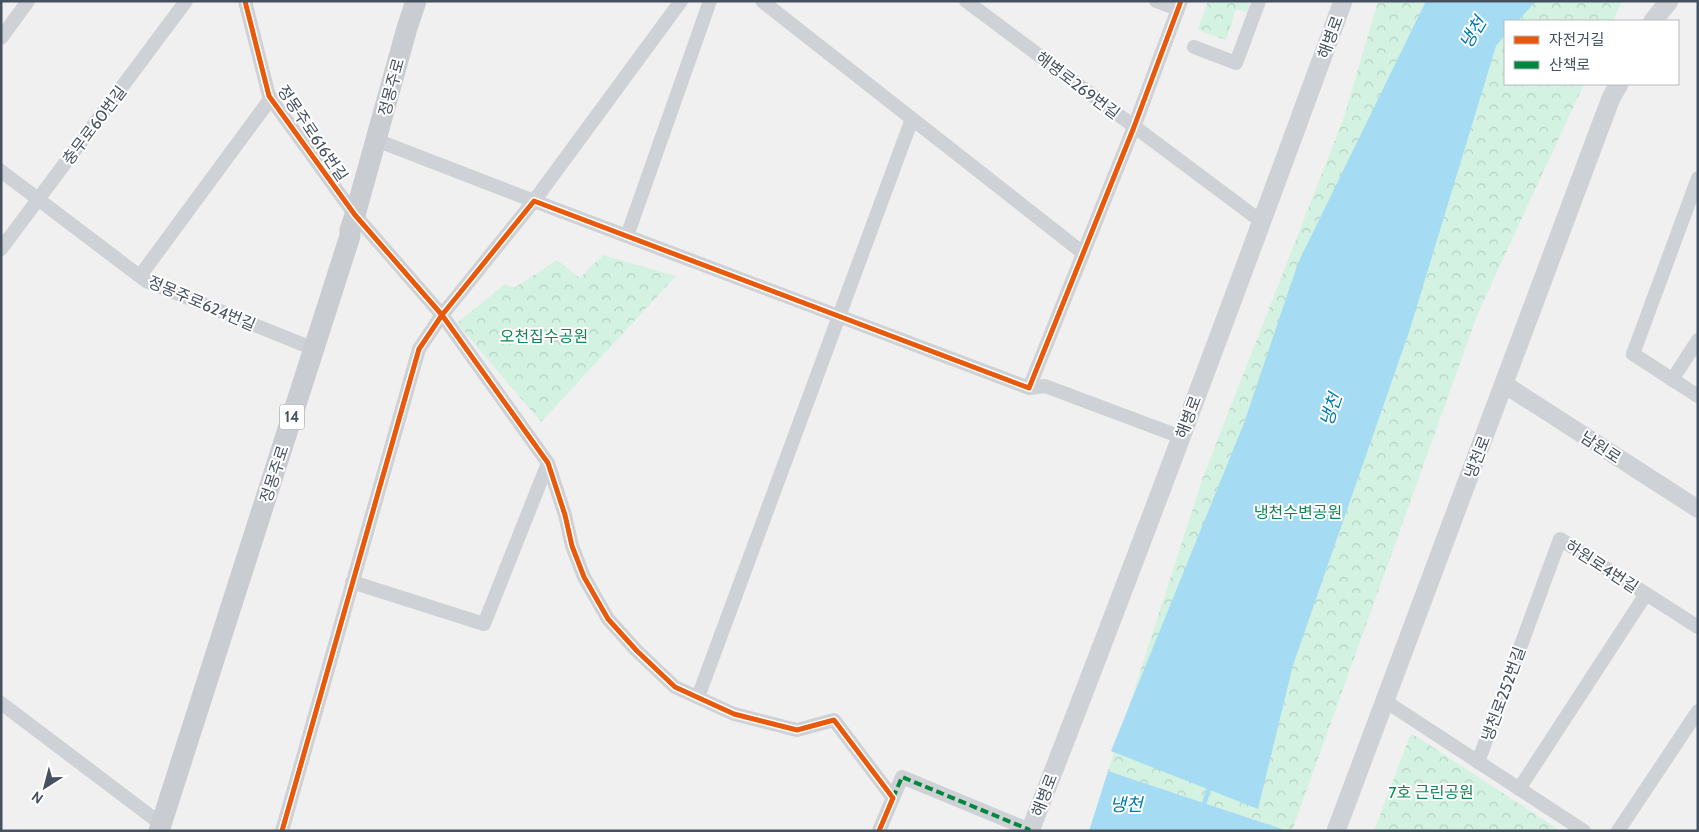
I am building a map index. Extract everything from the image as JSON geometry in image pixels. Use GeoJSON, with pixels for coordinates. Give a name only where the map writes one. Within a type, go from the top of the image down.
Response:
{"type":"FeatureCollection","features":[{"type":"Feature","properties":{"kind":"main road","name":"정몽주로"},"geometry":{"type":"LineString","coordinates":[[160,827],[314,349],[355,215],[416,1]]}},
{"type":"Feature","properties":{"kind":"main road","name":"해병로"},"geometry":{"type":"LineString","coordinates":[[1030,831],[1262,222],[1343,1]]}},
{"type":"Feature","properties":{"kind":"main road"},"geometry":{"type":"LineString","coordinates":[[1654,20],[1669,1]]}},
{"type":"Feature","properties":{"kind":"main road","name":"냉천로"},"geometry":{"type":"LineString","coordinates":[[1336,831],[1611,98],[1618,85]]}},
{"type":"Feature","properties":{"kind":"street"},"geometry":{"type":"LineString","coordinates":[[1,38],[28,1]]}},
{"type":"Feature","properties":{"kind":"street","name":"충무로60번길"},"geometry":{"type":"LineString","coordinates":[[1,249],[186,1]]}},
{"type":"Feature","properties":{"kind":"street","name":"정몽주로616번길"},"geometry":{"type":"LineString","coordinates":[[245,1],[271,98],[355,215],[442,315],[548,463],[565,515],[572,546],[584,577],[608,619],[637,651],[675,686],[734,714],[797,730],[834,720],[893,798]]}},
{"type":"Feature","properties":{"kind":"street"},"geometry":{"type":"LineString","coordinates":[[282,831],[418,349],[442,315],[534,201],[681,1]]}},
{"type":"Feature","properties":{"kind":"street"},"geometry":{"type":"LineString","coordinates":[[627,236],[710,1]]}},
{"type":"Feature","properties":{"kind":"street"},"geometry":{"type":"LineString","coordinates":[[762,1],[1083,253]]}},
{"type":"Feature","properties":{"kind":"street","name":"해병로269번길"},"geometry":{"type":"LineString","coordinates":[[966,1],[1262,222]]}},
{"type":"Feature","properties":{"kind":"street"},"geometry":{"type":"LineString","coordinates":[[1029,388],[1134,127],[1180,5],[1156,1]]}},
{"type":"Feature","properties":{"kind":"street"},"geometry":{"type":"LineString","coordinates":[[1194,47],[1236,63],[1259,1]]}},
{"type":"Feature","properties":{"kind":"street"},"geometry":{"type":"LineString","coordinates":[[140,276],[271,98]]}},
{"type":"Feature","properties":{"kind":"street"},"geometry":{"type":"LineString","coordinates":[[698,697],[912,119]]}},
{"type":"Feature","properties":{"kind":"street"},"geometry":{"type":"LineString","coordinates":[[376,140],[1029,388],[1045,386],[1180,437]]}},
{"type":"Feature","properties":{"kind":"street","name":"정몽주로624번길"},"geometry":{"type":"LineString","coordinates":[[1,171],[146,281],[314,349]]}},
{"type":"Feature","properties":{"kind":"street"},"geometry":{"type":"LineString","coordinates":[[1698,178],[1633,354],[1698,396]]}},
{"type":"Feature","properties":{"kind":"street"},"geometry":{"type":"LineString","coordinates":[[1672,380],[1698,340]]}},
{"type":"Feature","properties":{"kind":"street","name":"남원로"},"geometry":{"type":"LineString","coordinates":[[1504,384],[1698,509]]}},
{"type":"Feature","properties":{"kind":"street"},"geometry":{"type":"LineString","coordinates":[[352,582],[484,624],[548,463]]}},
{"type":"Feature","properties":{"kind":"street","name":"하원로4번길"},"geometry":{"type":"LineString","coordinates":[[1528,627],[1560,539],[1698,627]]}},
{"type":"Feature","properties":{"kind":"street"},"geometry":{"type":"LineString","coordinates":[[1519,789],[1646,594]]}},
{"type":"Feature","properties":{"kind":"street","name":"냉천로252번길"},"geometry":{"type":"LineString","coordinates":[[1478,762],[1528,627]]}},
{"type":"Feature","properties":{"kind":"street","name":"냉천로252번길"},"geometry":{"type":"LineString","coordinates":[[1385,701],[1584,831]]}},
{"type":"Feature","properties":{"kind":"street"},"geometry":{"type":"LineString","coordinates":[[1,703],[160,827]]}},
{"type":"Feature","properties":{"kind":"street"},"geometry":{"type":"LineString","coordinates":[[1618,831],[1698,710]]}},
{"type":"Feature","properties":{"kind":"street"},"geometry":{"type":"LineString","coordinates":[[879,831],[902,776],[1030,831]]}},
{"type":"Feature","properties":{"kind":"green space"},"geometry":{"type":"Polygon","coordinates":[[[1208,1],[1250,1],[1247,12],[1236,9],[1226,40],[1198,30],[1208,1]]]}},
{"type":"Feature","properties":{"kind":"green space","name":"냉천수변공원"},"geometry":{"type":"Polygon","coordinates":[[[1378,1],[1622,1],[1613,20],[1504,20],[1504,85],[1584,85],[1478,313],[1292,831],[1288,831],[1108,771],[1203,477],[1344,117],[1378,1]]]}},
{"type":"Feature","properties":{"kind":"green space","name":"오천집수공원"},"geometry":{"type":"Polygon","coordinates":[[[603,255],[676,276],[541,422],[457,323],[505,284],[514,288],[557,260],[580,278],[603,255]]]}},
{"type":"Feature","properties":{"kind":"green space","name":"7호 근린공원"},"geometry":{"type":"Polygon","coordinates":[[[1411,733],[1561,831],[1374,831],[1411,733]]]}},
{"type":"Feature","properties":{"kind":"water","name":"냉천수변공원"},"geometry":{"type":"Polygon","coordinates":[[[1426,1],[1536,1],[1519,20],[1504,20],[1504,36],[1496,46],[1409,332],[1293,665],[1258,809],[1111,751],[1244,423],[1298,263],[1426,1]]]}},
{"type":"Feature","properties":{"kind":"water","name":"냉천"},"geometry":{"type":"Polygon","coordinates":[[[1108,771],[1288,831],[1089,831],[1108,771]]]}},
{"type":"Feature","properties":{"kind":"waterway","name":"냉천"},"geometry":{"type":"LineString","coordinates":[[1203,807],[1210,786]]}},
{"type":"Feature","properties":{"kind":"marked path"},"geometry":{"type":"LineString","coordinates":[[893,798],[902,777],[1030,830]]}},
{"type":"Feature","properties":{"kind":"cycle path"},"geometry":{"type":"LineString","coordinates":[[245,1],[269,96],[355,215],[442,315],[534,201],[1029,388],[1134,127],[1181,1]]}},
{"type":"Feature","properties":{"kind":"cycle path"},"geometry":{"type":"LineString","coordinates":[[282,831],[419,349],[442,315],[548,463],[565,515],[572,546],[584,577],[608,619],[637,651],[675,687],[734,714],[797,730],[834,720],[893,798],[879,831]]}}]}
